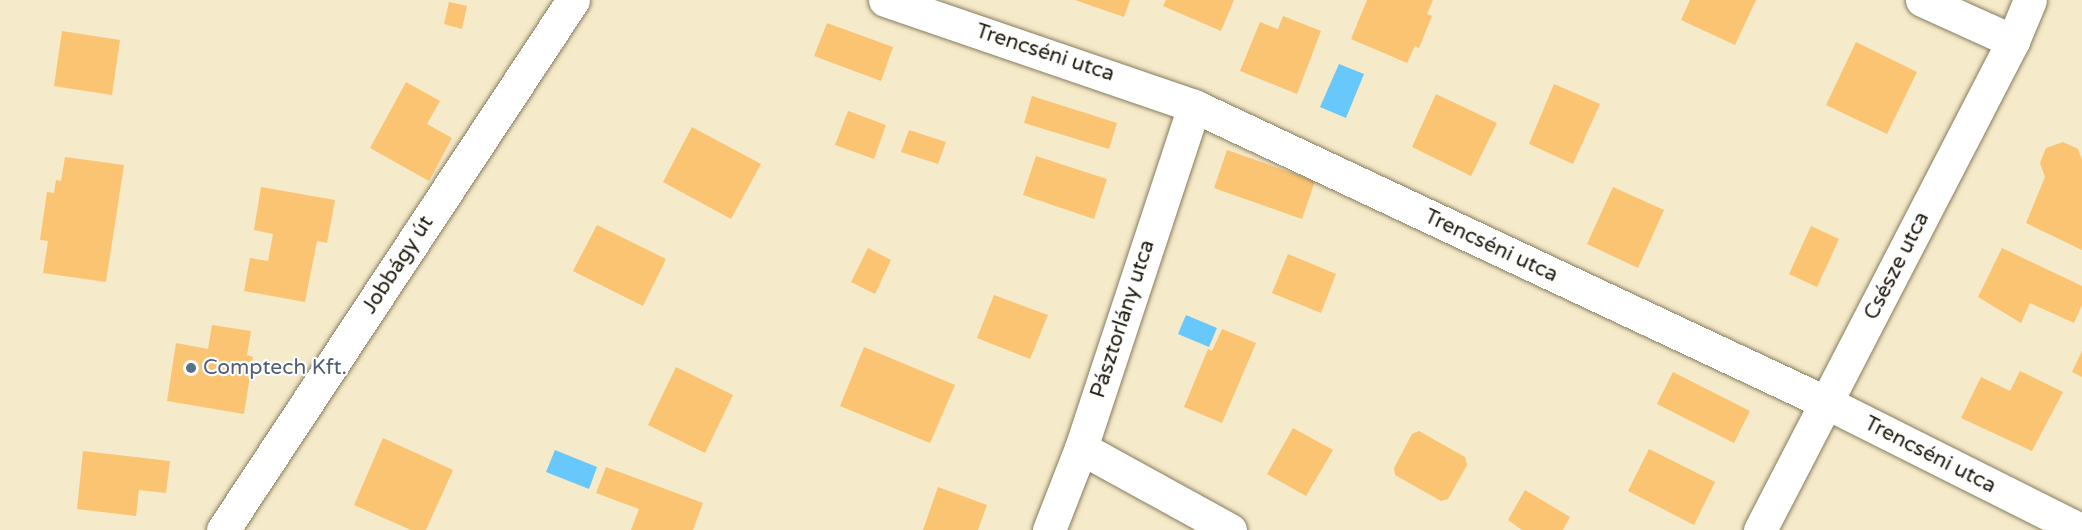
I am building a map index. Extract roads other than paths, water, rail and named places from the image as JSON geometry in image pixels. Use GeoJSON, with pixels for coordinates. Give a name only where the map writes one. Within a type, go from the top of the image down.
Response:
{"type":"FeatureCollection","features":[{"type":"Feature","properties":{"kind":"street","name":"Jobbágy út"},"geometry":{"type":"LineString","coordinates":[[223,530],[573,0]]}},
{"type":"Feature","properties":{"kind":"street","name":"Trencséni utca"},"geometry":{"type":"LineString","coordinates":[[885,0],[1194,106],[1827,403],[2081,530]]}},
{"type":"Feature","properties":{"kind":"street"},"geometry":{"type":"LineString","coordinates":[[1922,0],[2013,41]]}},
{"type":"Feature","properties":{"kind":"street","name":"Csésze utca"},"geometry":{"type":"LineString","coordinates":[[1760,530],[2013,41],[2030,0]]}},
{"type":"Feature","properties":{"kind":"street","name":"Pásztorlány utca"},"geometry":{"type":"LineString","coordinates":[[1049,530],[1080,448],[1194,106]]}},
{"type":"Feature","properties":{"kind":"street"},"geometry":{"type":"LineString","coordinates":[[1080,448],[1230,530]]}},
{"type":"Feature","properties":{"kind":"water"},"geometry":{"type":"Polygon","coordinates":[[[1339,64],[1364,74],[1346,118],[1320,107],[1339,64]]]}},
{"type":"Feature","properties":{"kind":"water"},"geometry":{"type":"Polygon","coordinates":[[[1186,315],[1217,328],[1209,347],[1178,334],[1186,315]]]}},
{"type":"Feature","properties":{"kind":"water"},"geometry":{"type":"Polygon","coordinates":[[[555,450],[597,467],[589,489],[546,472],[555,450]]]}},
{"type":"Feature","properties":{"kind":"place","name":"Comptech Kft."},"geometry":{"type":"Point","coordinates":[191,368]}}]}
